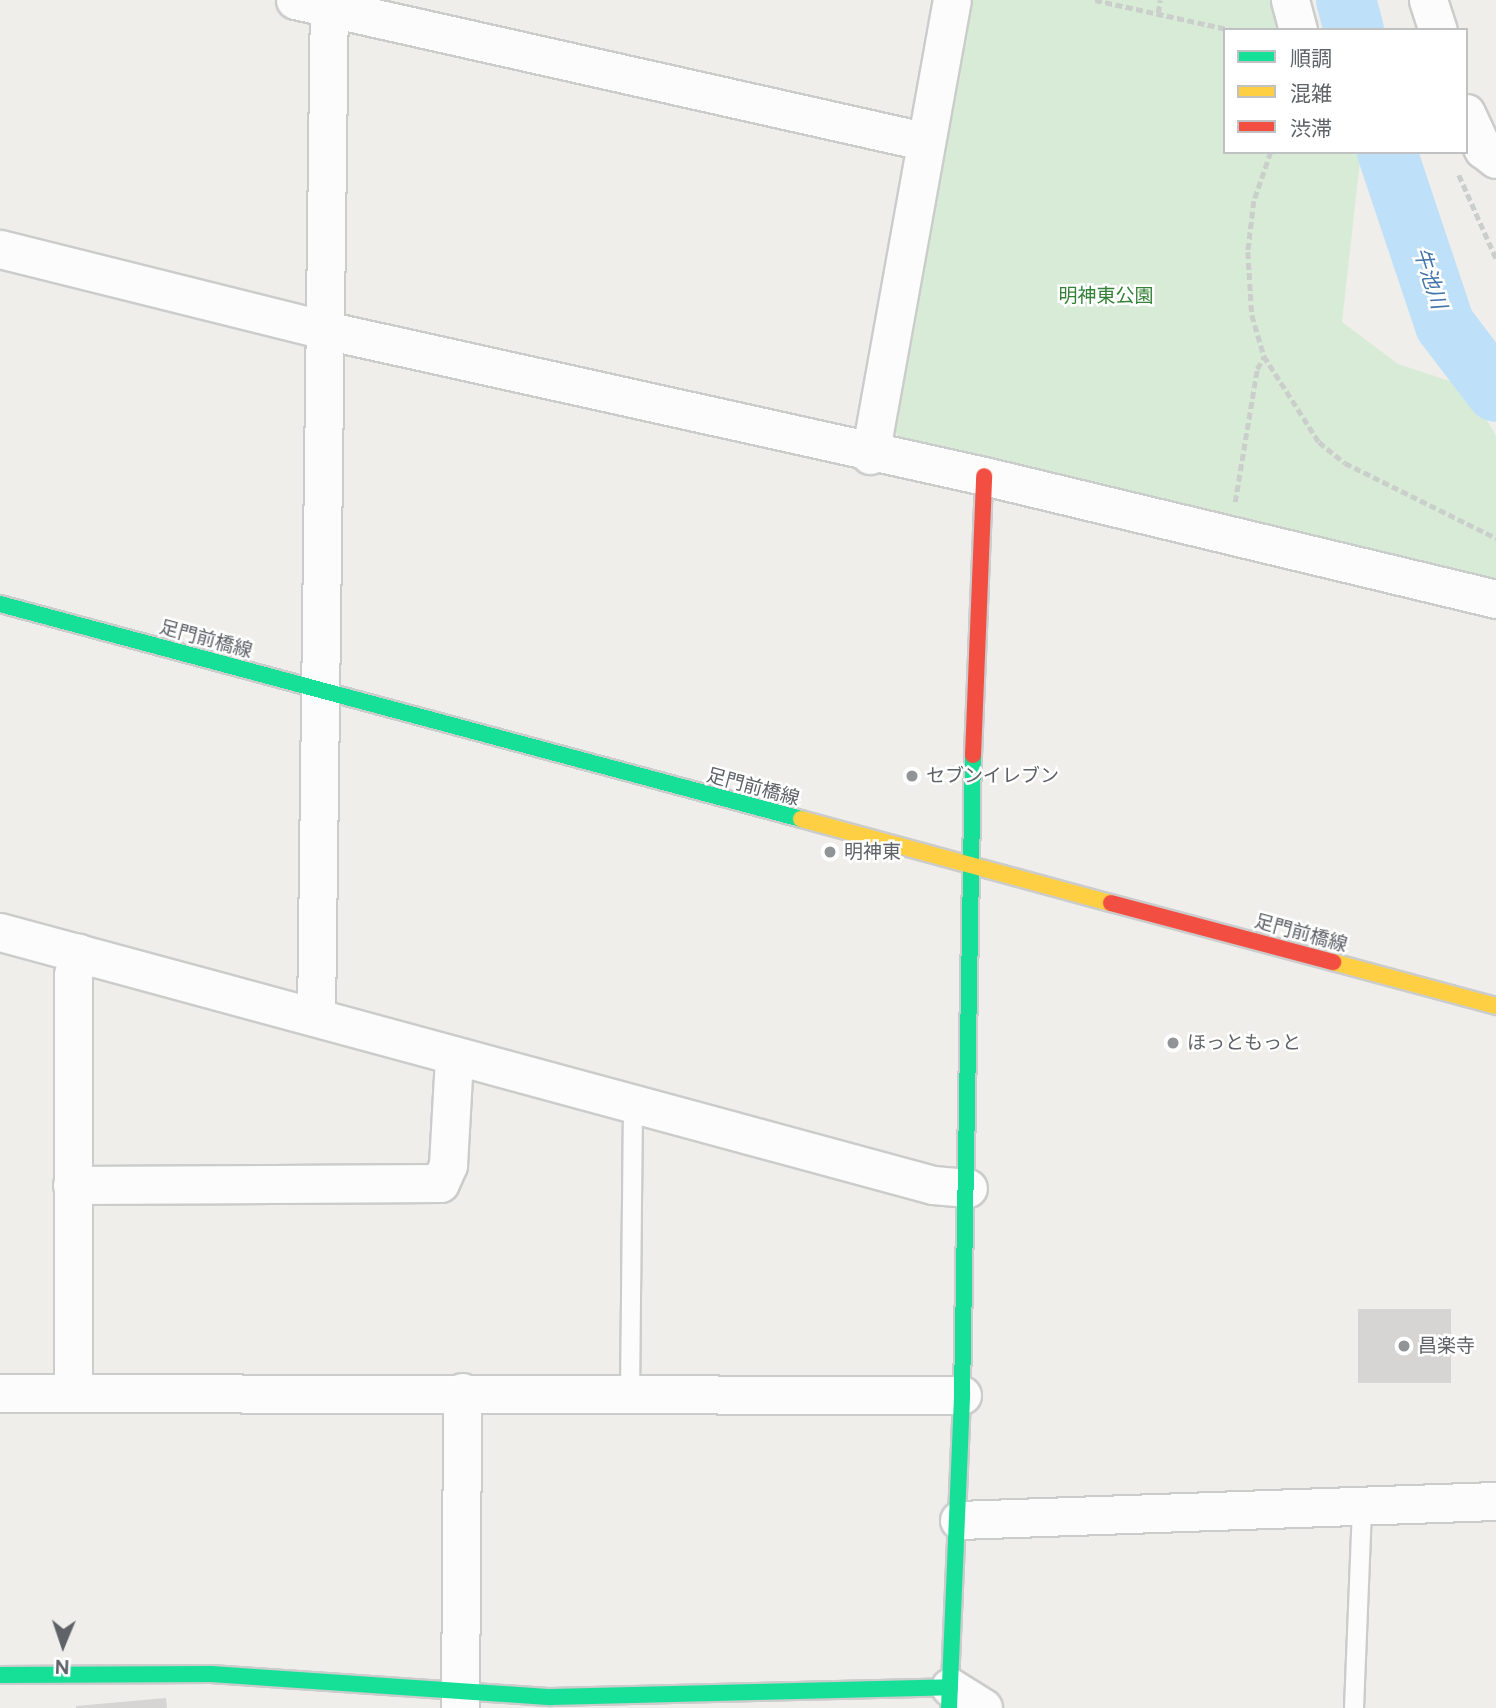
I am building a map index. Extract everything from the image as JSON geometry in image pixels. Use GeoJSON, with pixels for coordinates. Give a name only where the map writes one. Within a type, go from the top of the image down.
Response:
{"type":"FeatureCollection","features":[{"type":"Feature","properties":{"kind":"street"},"geometry":{"type":"LineString","coordinates":[[870,455],[923,141],[952,0]]}},
{"type":"Feature","properties":{"kind":"street"},"geometry":{"type":"LineString","coordinates":[[1428,0],[1437,28]]}},
{"type":"Feature","properties":{"kind":"street"},"geometry":{"type":"LineString","coordinates":[[316,1017],[325,330],[318,3],[923,141]]}},
{"type":"Feature","properties":{"kind":"street"},"geometry":{"type":"LineString","coordinates":[[1468,117],[1483,149],[1496,159]]}},
{"type":"Feature","properties":{"kind":"street"},"geometry":{"type":"LineString","coordinates":[[0,249],[325,330],[870,455],[984,477],[1496,599]]}},
{"type":"Feature","properties":{"kind":"street"},"geometry":{"type":"LineString","coordinates":[[949,1698],[959,1520],[968,1188],[969,867],[984,477]]}},
{"type":"Feature","properties":{"kind":"street","name":"足門前橋線"},"geometry":{"type":"LineString","coordinates":[[0,604],[969,867],[1496,1006]]}},
{"type":"Feature","properties":{"kind":"street"},"geometry":{"type":"LineString","coordinates":[[0,932],[933,1185],[968,1188]]}},
{"type":"Feature","properties":{"kind":"street"},"geometry":{"type":"LineString","coordinates":[[73,1392],[73,975],[78,953]]}},
{"type":"Feature","properties":{"kind":"street"},"geometry":{"type":"LineString","coordinates":[[72,1185],[440,1183],[448,1165],[454,1056]]}},
{"type":"Feature","properties":{"kind":"street"},"geometry":{"type":"LineString","coordinates":[[461,1701],[463,1392]]}},
{"type":"Feature","properties":{"kind":"street"},"geometry":{"type":"LineString","coordinates":[[0,1393],[962,1395]]}},
{"type":"Feature","properties":{"kind":"street"},"geometry":{"type":"LineString","coordinates":[[959,1520],[1496,1501]]}},
{"type":"Feature","properties":{"kind":"street"},"geometry":{"type":"LineString","coordinates":[[0,1675],[211,1674],[461,1701],[564,1697],[949,1698],[983,1708]]}},
{"type":"Feature","properties":{"kind":"lane"},"geometry":{"type":"LineString","coordinates":[[630,1393],[633,1123],[639,1107]]}},
{"type":"Feature","properties":{"kind":"lane"},"geometry":{"type":"LineString","coordinates":[[1354,1708],[1362,1506]]}},
{"type":"Feature","properties":{"kind":"path"},"geometry":{"type":"LineString","coordinates":[[1095,0],[1223,28]]}},
{"type":"Feature","properties":{"kind":"path"},"geometry":{"type":"LineString","coordinates":[[1157,13],[1160,0]]}},
{"type":"Feature","properties":{"kind":"path"},"geometry":{"type":"LineString","coordinates":[[1270,154],[1254,201],[1248,251],[1252,315],[1264,356],[1319,442],[1345,463],[1496,538]]}},
{"type":"Feature","properties":{"kind":"path"},"geometry":{"type":"LineString","coordinates":[[1455,167],[1496,258]]}},
{"type":"Feature","properties":{"kind":"path"},"geometry":{"type":"LineString","coordinates":[[1226,536],[1243,472],[1257,369],[1264,356]]}},
{"type":"Feature","properties":{"kind":"green space","name":"明神東公園"},"geometry":{"type":"Polygon","coordinates":[[[969,0],[1274,0],[1310,9],[1317,28],[1223,28],[1223,154],[1361,154],[1342,322],[1398,364],[1468,387],[1496,436],[1496,584],[898,436],[889,419],[969,0]]]}},
{"type":"Feature","properties":{"kind":"building","name":"昌楽寺"},"geometry":{"type":"Polygon","coordinates":[[[1358,1309],[1451,1309],[1451,1383],[1358,1383],[1358,1309]]]}},
{"type":"Feature","properties":{"kind":"building"},"geometry":{"type":"Polygon","coordinates":[[[166,1698],[167,1708],[76,1708],[76,1706],[166,1698]]]}},
{"type":"Feature","properties":{"kind":"waterway","name":"牛池川"},"geometry":{"type":"LineString","coordinates":[[1346,0],[1353,28]]}},
{"type":"Feature","properties":{"kind":"waterway","name":"牛池川"},"geometry":{"type":"LineString","coordinates":[[1388,154],[1445,325],[1496,392]]}},
{"type":"Feature","properties":{"kind":"traffic: fast"},"geometry":{"type":"LineString","coordinates":[[0,604],[801,819]]}},
{"type":"Feature","properties":{"kind":"traffic: fast"},"geometry":{"type":"LineString","coordinates":[[949,1708],[962,1395],[973,755]]}},
{"type":"Feature","properties":{"kind":"traffic: fast"},"geometry":{"type":"LineString","coordinates":[[0,1675],[211,1674],[551,1697],[950,1687]]}},
{"type":"Feature","properties":{"kind":"traffic: slow"},"geometry":{"type":"LineString","coordinates":[[801,819],[1111,903]]}},
{"type":"Feature","properties":{"kind":"traffic: slow"},"geometry":{"type":"LineString","coordinates":[[1333,962],[1496,1006]]}},
{"type":"Feature","properties":{"kind":"traffic: jam"},"geometry":{"type":"LineString","coordinates":[[973,755],[984,476]]}},
{"type":"Feature","properties":{"kind":"traffic: jam"},"geometry":{"type":"LineString","coordinates":[[1111,903],[1333,962]]}},
{"type":"Feature","properties":{"kind":"place","name":"セブンイレブン"},"geometry":{"type":"Point","coordinates":[912,776]}},
{"type":"Feature","properties":{"kind":"place","name":"明神東"},"geometry":{"type":"Point","coordinates":[830,852]}},
{"type":"Feature","properties":{"kind":"place","name":"ほっともっと"},"geometry":{"type":"Point","coordinates":[1173,1043]}},
{"type":"Feature","properties":{"kind":"place","name":"昌楽寺"},"geometry":{"type":"Point","coordinates":[1404,1346]}}]}
